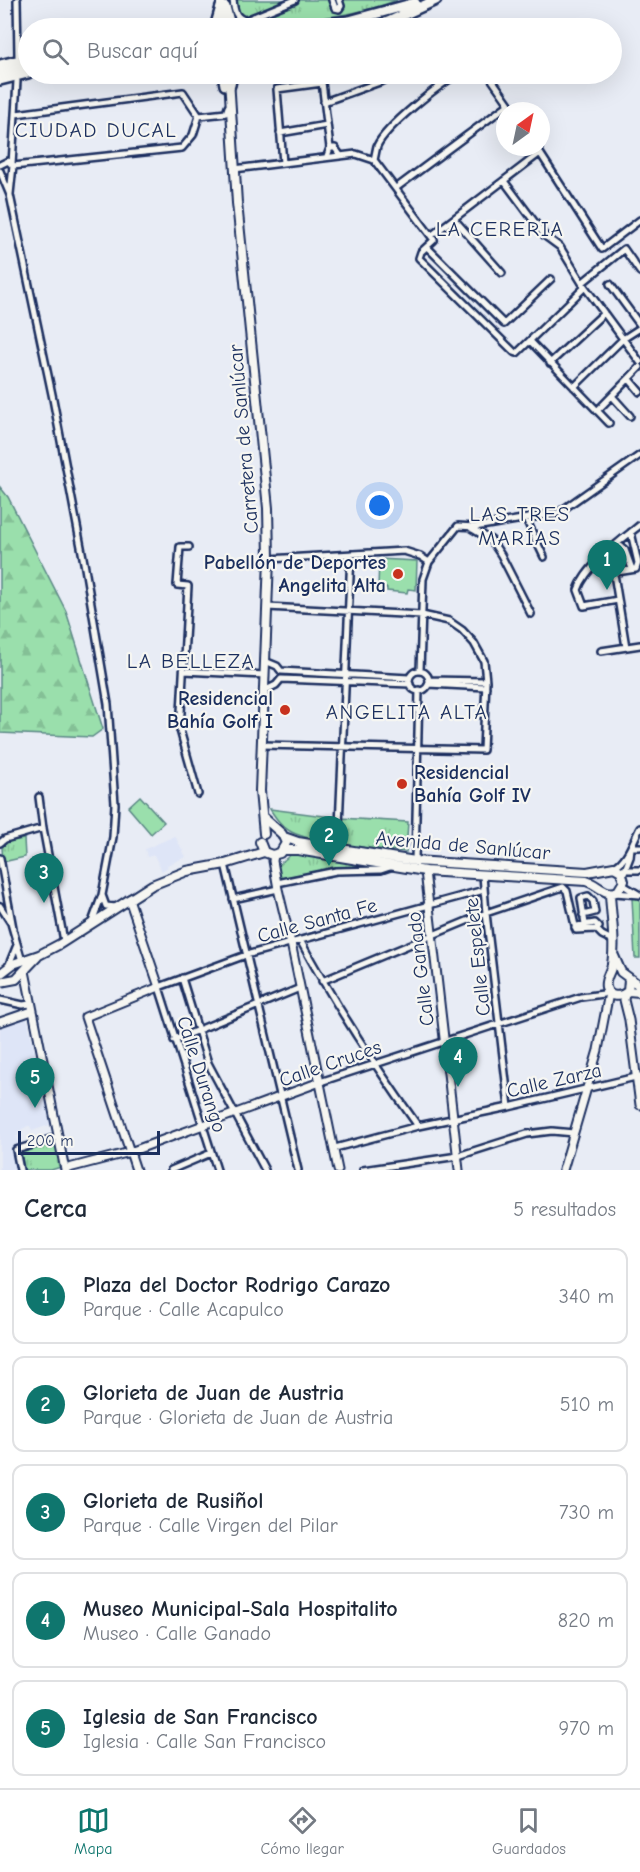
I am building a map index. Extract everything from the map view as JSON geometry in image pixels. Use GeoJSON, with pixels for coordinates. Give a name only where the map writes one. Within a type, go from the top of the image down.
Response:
{"type":"FeatureCollection","features":[{"type":"Feature","properties":{"kind":"highway"},"geometry":{"type":"LineString","coordinates":[[361,18],[436,0]]}},
{"type":"Feature","properties":{"kind":"highway"},"geometry":{"type":"LineString","coordinates":[[375,18],[418,4]]}},
{"type":"Feature","properties":{"kind":"highway"},"geometry":{"type":"LineString","coordinates":[[389,18],[418,4]]}},
{"type":"Feature","properties":{"kind":"highway"},"geometry":{"type":"LineString","coordinates":[[396,18],[418,4]]}},
{"type":"Feature","properties":{"kind":"highway"},"geometry":{"type":"LineString","coordinates":[[0,65],[18,60]]}},
{"type":"Feature","properties":{"kind":"highway"},"geometry":{"type":"LineString","coordinates":[[0,72],[18,73]]}},
{"type":"Feature","properties":{"kind":"highway"},"geometry":{"type":"LineString","coordinates":[[0,80],[18,75]]}},
{"type":"Feature","properties":{"kind":"main road","name":"Carretera de Sanlúcar"},"geometry":{"type":"LineString","coordinates":[[227,85],[268,507],[269,559],[260,791],[263,817],[262,838]]}},
{"type":"Feature","properties":{"kind":"main road","name":"Carretera de Sanlúcar"},"geometry":{"type":"LineString","coordinates":[[227,85],[226,113],[234,197],[237,203]]}},
{"type":"Feature","properties":{"kind":"main road"},"geometry":{"type":"LineString","coordinates":[[0,974],[8,967],[39,955],[64,941],[129,899],[172,876],[264,852],[274,855],[283,850],[284,837],[263,817]]}},
{"type":"Feature","properties":{"kind":"main road"},"geometry":{"type":"LineString","coordinates":[[247,857],[270,831],[277,831]]}},
{"type":"Feature","properties":{"kind":"main road","name":"Avenida de Sanlúcar"},"geometry":{"type":"LineString","coordinates":[[284,837],[298,842],[415,861],[587,872],[603,869]]}},
{"type":"Feature","properties":{"kind":"main road"},"geometry":{"type":"LineString","coordinates":[[262,838],[264,852]]}},
{"type":"Feature","properties":{"kind":"main road","name":"Avenida de Sanlúcar"},"geometry":{"type":"LineString","coordinates":[[283,850],[292,849],[425,871],[586,881],[599,886]]}},
{"type":"Feature","properties":{"kind":"main road"},"geometry":{"type":"LineString","coordinates":[[614,867],[624,873],[623,885],[612,893],[603,891],[599,886],[598,877],[603,869],[614,867]]}},
{"type":"Feature","properties":{"kind":"main road"},"geometry":{"type":"LineString","coordinates":[[612,893],[613,955],[610,975],[606,982],[608,991],[617,996],[640,992]]}},
{"type":"Feature","properties":{"kind":"main road"},"geometry":{"type":"LineString","coordinates":[[0,982],[13,980],[25,971],[39,955]]}},
{"type":"Feature","properties":{"kind":"main road"},"geometry":{"type":"LineString","coordinates":[[613,955],[621,972],[640,986]]}},
{"type":"Feature","properties":{"kind":"main road"},"geometry":{"type":"LineString","coordinates":[[22,961],[25,971]]}},
{"type":"Feature","properties":{"kind":"main road"},"geometry":{"type":"LineString","coordinates":[[8,967],[8,974],[13,980]]}},
{"type":"Feature","properties":{"kind":"main road"},"geometry":{"type":"LineString","coordinates":[[610,975],[621,972]]}},
{"type":"Feature","properties":{"kind":"main road"},"geometry":{"type":"LineString","coordinates":[[626,993],[629,980]]}},
{"type":"Feature","properties":{"kind":"street"},"geometry":{"type":"LineString","coordinates":[[17,0],[18,56]]}},
{"type":"Feature","properties":{"kind":"street"},"geometry":{"type":"LineString","coordinates":[[232,0],[234,11],[240,18]]}},
{"type":"Feature","properties":{"kind":"street"},"geometry":{"type":"LineString","coordinates":[[250,18],[295,0]]}},
{"type":"Feature","properties":{"kind":"street"},"geometry":{"type":"LineString","coordinates":[[332,0],[335,8],[339,9],[341,6],[339,0]]}},
{"type":"Feature","properties":{"kind":"street"},"geometry":{"type":"LineString","coordinates":[[6,163],[13,152],[16,114],[23,84]]}},
{"type":"Feature","properties":{"kind":"street"},"geometry":{"type":"LineString","coordinates":[[283,163],[277,89],[299,84]]}},
{"type":"Feature","properties":{"kind":"street"},"geometry":{"type":"LineString","coordinates":[[322,84],[330,148],[327,156]]}},
{"type":"Feature","properties":{"kind":"street"},"geometry":{"type":"LineString","coordinates":[[324,102],[374,84]]}},
{"type":"Feature","properties":{"kind":"street"},"geometry":{"type":"LineString","coordinates":[[374,160],[378,145],[387,133],[445,84]]}},
{"type":"Feature","properties":{"kind":"street"},"geometry":{"type":"LineString","coordinates":[[495,84],[508,102]]}},
{"type":"Feature","properties":{"kind":"street"},"geometry":{"type":"LineString","coordinates":[[6,163],[182,148],[194,135],[199,116],[183,92],[16,114]]}},
{"type":"Feature","properties":{"kind":"street"},"geometry":{"type":"LineString","coordinates":[[199,116],[226,113],[230,100]]}},
{"type":"Feature","properties":{"kind":"street"},"geometry":{"type":"LineString","coordinates":[[396,188],[496,114]]}},
{"type":"Feature","properties":{"kind":"street"},"geometry":{"type":"LineString","coordinates":[[280,133],[327,125]]}},
{"type":"Feature","properties":{"kind":"street"},"geometry":{"type":"LineString","coordinates":[[228,136],[235,169],[340,155],[356,154],[374,160],[434,240],[421,252],[419,258],[514,352],[530,341],[583,285],[624,249],[640,272]]}},
{"type":"Feature","properties":{"kind":"street"},"geometry":{"type":"LineString","coordinates":[[330,148],[335,148],[340,155]]}},
{"type":"Feature","properties":{"kind":"street"},"geometry":{"type":"LineString","coordinates":[[431,236],[504,181],[532,156]]}},
{"type":"Feature","properties":{"kind":"street"},"geometry":{"type":"LineString","coordinates":[[543,156],[602,249],[640,220]]}},
{"type":"Feature","properties":{"kind":"street"},"geometry":{"type":"LineString","coordinates":[[6,163],[12,173],[10,195]]}},
{"type":"Feature","properties":{"kind":"street"},"geometry":{"type":"LineString","coordinates":[[1,172],[6,175],[12,173]]}},
{"type":"Feature","properties":{"kind":"street"},"geometry":{"type":"LineString","coordinates":[[1,172],[10,195],[57,422],[108,704],[115,804],[110,859],[102,895],[92,922]]}},
{"type":"Feature","properties":{"kind":"street"},"geometry":{"type":"LineString","coordinates":[[504,181],[545,236],[560,247],[583,285],[640,362]]}},
{"type":"Feature","properties":{"kind":"street"},"geometry":{"type":"LineString","coordinates":[[454,219],[502,273]]}},
{"type":"Feature","properties":{"kind":"street"},"geometry":{"type":"LineString","coordinates":[[427,247],[504,324],[551,279]]}},
{"type":"Feature","properties":{"kind":"street"},"geometry":{"type":"LineString","coordinates":[[574,387],[623,339],[640,327],[609,284]]}},
{"type":"Feature","properties":{"kind":"street"},"geometry":{"type":"LineString","coordinates":[[550,363],[604,313]]}},
{"type":"Feature","properties":{"kind":"street"},"geometry":{"type":"LineString","coordinates":[[530,341],[609,423]]}},
{"type":"Feature","properties":{"kind":"street"},"geometry":{"type":"LineString","coordinates":[[597,411],[640,367]]}},
{"type":"Feature","properties":{"kind":"street"},"geometry":{"type":"LineString","coordinates":[[629,379],[640,392]]}},
{"type":"Feature","properties":{"kind":"street"},"geometry":{"type":"LineString","coordinates":[[612,396],[630,416]]}},
{"type":"Feature","properties":{"kind":"street"},"geometry":{"type":"LineString","coordinates":[[420,670],[423,579],[429,562],[458,526],[475,527],[558,513],[640,455]]}},
{"type":"Feature","properties":{"kind":"street"},"geometry":{"type":"LineString","coordinates":[[526,519],[544,557]]}},
{"type":"Feature","properties":{"kind":"street"},"geometry":{"type":"LineString","coordinates":[[464,525],[490,540],[501,555],[531,614]]}},
{"type":"Feature","properties":{"kind":"street"},"geometry":{"type":"LineString","coordinates":[[618,600],[584,606],[578,590],[589,570],[640,525]]}},
{"type":"Feature","properties":{"kind":"street"},"geometry":{"type":"LineString","coordinates":[[626,647],[614,574],[636,569],[638,563],[632,532]]}},
{"type":"Feature","properties":{"kind":"street"},"geometry":{"type":"LineString","coordinates":[[618,544],[625,550],[632,569]]}},
{"type":"Feature","properties":{"kind":"street"},"geometry":{"type":"LineString","coordinates":[[189,547],[180,547],[177,585],[188,586],[180,730],[198,794]]}},
{"type":"Feature","properties":{"kind":"street"},"geometry":{"type":"LineString","coordinates":[[269,559],[404,551],[420,556],[429,562]]}},
{"type":"Feature","properties":{"kind":"street"},"geometry":{"type":"LineString","coordinates":[[338,848],[351,554]]}},
{"type":"Feature","properties":{"kind":"street"},"geometry":{"type":"LineString","coordinates":[[262,745],[483,750],[486,684],[483,661],[474,643],[462,630],[449,621],[422,615],[267,608]]}},
{"type":"Feature","properties":{"kind":"street"},"geometry":{"type":"LineString","coordinates":[[601,651],[640,645]]}},
{"type":"Feature","properties":{"kind":"street"},"geometry":{"type":"LineString","coordinates":[[265,661],[272,663],[281,671],[409,681]]}},
{"type":"Feature","properties":{"kind":"street"},"geometry":{"type":"LineString","coordinates":[[420,670],[427,674],[429,682],[426,688],[415,690],[409,681],[411,674],[420,670]]}},
{"type":"Feature","properties":{"kind":"street"},"geometry":{"type":"LineString","coordinates":[[184,671],[265,675]]}},
{"type":"Feature","properties":{"kind":"street"},"geometry":{"type":"LineString","coordinates":[[264,691],[276,685],[281,678],[281,671]]}},
{"type":"Feature","properties":{"kind":"street"},"geometry":{"type":"LineString","coordinates":[[281,678],[347,677]]}},
{"type":"Feature","properties":{"kind":"street"},"geometry":{"type":"LineString","coordinates":[[429,682],[486,684]]}},
{"type":"Feature","properties":{"kind":"street"},"geometry":{"type":"LineString","coordinates":[[415,861],[419,690]]}},
{"type":"Feature","properties":{"kind":"street"},"geometry":{"type":"LineString","coordinates":[[39,797],[64,941]]}},
{"type":"Feature","properties":{"kind":"street"},"geometry":{"type":"LineString","coordinates":[[0,843],[5,838],[43,828]]}},
{"type":"Feature","properties":{"kind":"street"},"geometry":{"type":"LineString","coordinates":[[614,867],[619,865],[631,847],[640,828]]}},
{"type":"Feature","properties":{"kind":"street"},"geometry":{"type":"LineString","coordinates":[[631,847],[640,847]]}},
{"type":"Feature","properties":{"kind":"street"},"geometry":{"type":"LineString","coordinates":[[624,873],[631,847]]}},
{"type":"Feature","properties":{"kind":"street"},"geometry":{"type":"LineString","coordinates":[[274,855],[278,886],[338,1170]]}},
{"type":"Feature","properties":{"kind":"street"},"geometry":{"type":"LineString","coordinates":[[0,858],[13,928],[22,961]]}},
{"type":"Feature","properties":{"kind":"street"},"geometry":{"type":"LineString","coordinates":[[225,864],[298,1170]]}},
{"type":"Feature","properties":{"kind":"street"},"geometry":{"type":"LineString","coordinates":[[233,899],[336,871],[381,870],[395,866]]}},
{"type":"Feature","properties":{"kind":"street"},"geometry":{"type":"LineString","coordinates":[[624,873],[640,870]]}},
{"type":"Feature","properties":{"kind":"street","name":"Calle Ganado"},"geometry":{"type":"LineString","coordinates":[[425,871],[459,1170]]}},
{"type":"Feature","properties":{"kind":"street","name":"Calle Espelete"},"geometry":{"type":"LineString","coordinates":[[483,875],[509,1107]]}},
{"type":"Feature","properties":{"kind":"street"},"geometry":{"type":"LineString","coordinates":[[623,885],[640,895]]}},
{"type":"Feature","properties":{"kind":"street"},"geometry":{"type":"LineString","coordinates":[[322,981],[486,913],[563,887],[567,891],[577,931],[596,928]]}},
{"type":"Feature","properties":{"kind":"street","name":"Calle Santa Fe"},"geometry":{"type":"LineString","coordinates":[[159,987],[246,955],[484,890]]}},
{"type":"Feature","properties":{"kind":"street"},"geometry":{"type":"LineString","coordinates":[[612,893],[640,895]]}},
{"type":"Feature","properties":{"kind":"street"},"geometry":{"type":"LineString","coordinates":[[102,895],[108,907],[116,907]]}},
{"type":"Feature","properties":{"kind":"street"},"geometry":{"type":"LineString","coordinates":[[129,899],[159,987],[85,1017],[136,1170]]}},
{"type":"Feature","properties":{"kind":"street"},"geometry":{"type":"LineString","coordinates":[[8,901],[0,905],[13,928]]}},
{"type":"Feature","properties":{"kind":"street"},"geometry":{"type":"LineString","coordinates":[[98,906],[105,904]]}},
{"type":"Feature","properties":{"kind":"street"},"geometry":{"type":"LineString","coordinates":[[583,915],[585,924]]}},
{"type":"Feature","properties":{"kind":"street"},"geometry":{"type":"LineString","coordinates":[[575,928],[597,923],[599,927],[596,928]]}},
{"type":"Feature","properties":{"kind":"street"},"geometry":{"type":"LineString","coordinates":[[596,928],[612,940]]}},
{"type":"Feature","properties":{"kind":"street"},"geometry":{"type":"LineString","coordinates":[[300,940],[322,981],[374,1065],[418,1126]]}},
{"type":"Feature","properties":{"kind":"street"},"geometry":{"type":"LineString","coordinates":[[8,967],[17,944]]}},
{"type":"Feature","properties":{"kind":"street"},"geometry":{"type":"LineString","coordinates":[[25,971],[64,1170]]}},
{"type":"Feature","properties":{"kind":"street"},"geometry":{"type":"LineString","coordinates":[[183,978],[208,1063],[265,1170]]}},
{"type":"Feature","properties":{"kind":"street"},"geometry":{"type":"LineString","coordinates":[[13,980],[28,992]]}},
{"type":"Feature","properties":{"kind":"street","name":"Calle Durango"},"geometry":{"type":"LineString","coordinates":[[159,987],[217,1170]]}},
{"type":"Feature","properties":{"kind":"street"},"geometry":{"type":"LineString","coordinates":[[174,1040],[300,988]]}},
{"type":"Feature","properties":{"kind":"street"},"geometry":{"type":"LineString","coordinates":[[563,1170],[598,1050],[608,991]]}},
{"type":"Feature","properties":{"kind":"street","name":"Calle Cruces"},"geometry":{"type":"LineString","coordinates":[[64,1170],[130,1152],[321,1082],[499,1023],[580,997],[603,994],[608,991]]}},
{"type":"Feature","properties":{"kind":"street"},"geometry":{"type":"LineString","coordinates":[[626,993],[624,1000],[638,1076],[640,1105]]}},
{"type":"Feature","properties":{"kind":"street"},"geometry":{"type":"LineString","coordinates":[[0,1000],[31,1008]]}},
{"type":"Feature","properties":{"kind":"street"},"geometry":{"type":"LineString","coordinates":[[0,1022],[31,1008]]}},
{"type":"Feature","properties":{"kind":"street","name":"Calle Zarza"},"geometry":{"type":"LineString","coordinates":[[335,1148],[418,1126],[638,1076]]}},
{"type":"Feature","properties":{"kind":"street"},"geometry":{"type":"LineString","coordinates":[[363,1170],[458,1156],[527,1134],[552,1131],[574,1133]]}},
{"type":"Feature","properties":{"kind":"street"},"geometry":{"type":"LineString","coordinates":[[20,1170],[16,1150],[57,1137]]}},
{"type":"Feature","properties":{"kind":"street"},"geometry":{"type":"LineString","coordinates":[[171,1170],[212,1153]]}},
{"type":"Feature","properties":{"kind":"shaded area"},"geometry":{"type":"Polygon","coordinates":[[[175,836],[186,857],[167,865],[168,867],[162,871],[154,855],[147,857],[145,849],[175,836]]]}},
{"type":"Feature","properties":{"kind":"shaded area"},"geometry":{"type":"Polygon","coordinates":[[[27,1018],[52,1124],[32,1131],[28,1126],[17,1132],[16,1137],[20,1144],[13,1146],[17,1170],[0,1170],[0,1027],[27,1018]]]}},
{"type":"Feature","properties":{"kind":"green space"},"geometry":{"type":"Polygon","coordinates":[[[229,0],[397,0],[361,11],[319,18],[236,18],[229,0]]]}},
{"type":"Feature","properties":{"kind":"green space"},"geometry":{"type":"Polygon","coordinates":[[[0,487],[8,497],[66,611],[103,729],[92,737],[0,733],[0,487]]]}},
{"type":"Feature","properties":{"kind":"green space","name":"Pabellón de Deportes Angelita Alta"},"geometry":{"type":"Polygon","coordinates":[[[379,559],[417,561],[416,590],[408,589],[407,593],[387,591],[387,588],[378,587],[379,559]]]}},
{"type":"Feature","properties":{"kind":"green space"},"geometry":{"type":"Polygon","coordinates":[[[140,796],[164,822],[151,834],[128,807],[140,796]]]}},
{"type":"Feature","properties":{"kind":"green space"},"geometry":{"type":"Polygon","coordinates":[[[270,809],[340,818],[408,822],[406,852],[350,846],[308,838],[284,827],[270,809]]]}},
{"type":"Feature","properties":{"kind":"green space"},"geometry":{"type":"Polygon","coordinates":[[[24,839],[25,857],[3,862],[2,847],[6,842],[24,839]]]}},
{"type":"Feature","properties":{"kind":"green space"},"geometry":{"type":"Polygon","coordinates":[[[293,853],[384,866],[335,868],[280,878],[278,865],[293,853]]]}},
{"type":"Feature","properties":{"kind":"green space"},"geometry":{"type":"Polygon","coordinates":[[[632,898],[640,898],[640,958],[635,958],[632,898]]]}},
{"type":"Feature","properties":{"kind":"green space"},"geometry":{"type":"Polygon","coordinates":[[[56,1143],[61,1167],[51,1170],[24,1170],[21,1153],[56,1143]]]}},
{"type":"Feature","properties":{"kind":"place","name":"Pabellón de Deportes Angelita Alta"},"geometry":{"type":"Point","coordinates":[398,574]}},
{"type":"Feature","properties":{"kind":"place","name":"Plaza del Doctor Rodrigo Carazo"},"geometry":{"type":"Point","coordinates":[607,590]}},
{"type":"Feature","properties":{"kind":"place","name":"Residencial Bahía Golf I"},"geometry":{"type":"Point","coordinates":[285,710]}},
{"type":"Feature","properties":{"kind":"place","name":"Residencial Bahía Golf IV"},"geometry":{"type":"Point","coordinates":[402,784]}},
{"type":"Feature","properties":{"kind":"place","name":"Glorieta de Juan de Austria"},"geometry":{"type":"Point","coordinates":[329,866]}},
{"type":"Feature","properties":{"kind":"place","name":"Glorieta de Rusiñol"},"geometry":{"type":"Point","coordinates":[44,903]}},
{"type":"Feature","properties":{"kind":"place","name":"Museo Municipal-Sala Hospitalito"},"geometry":{"type":"Point","coordinates":[458,1087]}},
{"type":"Feature","properties":{"kind":"place","name":"Iglesia de San Francisco"},"geometry":{"type":"Point","coordinates":[35,1108]}},
{"type":"Feature","properties":{"kind":"district","name":"CIUDAD DUCAL"},"geometry":{"type":"Point","coordinates":[96,130]}},
{"type":"Feature","properties":{"kind":"district","name":"LA CERERIA"},"geometry":{"type":"Point","coordinates":[500,229]}},
{"type":"Feature","properties":{"kind":"district","name":"LAS TRES MARÍAS"},"geometry":{"type":"Point","coordinates":[520,526]}},
{"type":"Feature","properties":{"kind":"district","name":"LA BELLEZA"},"geometry":{"type":"Point","coordinates":[191,661]}},
{"type":"Feature","properties":{"kind":"district","name":"ANGELITA ALTA"},"geometry":{"type":"Point","coordinates":[407,712]}}]}
